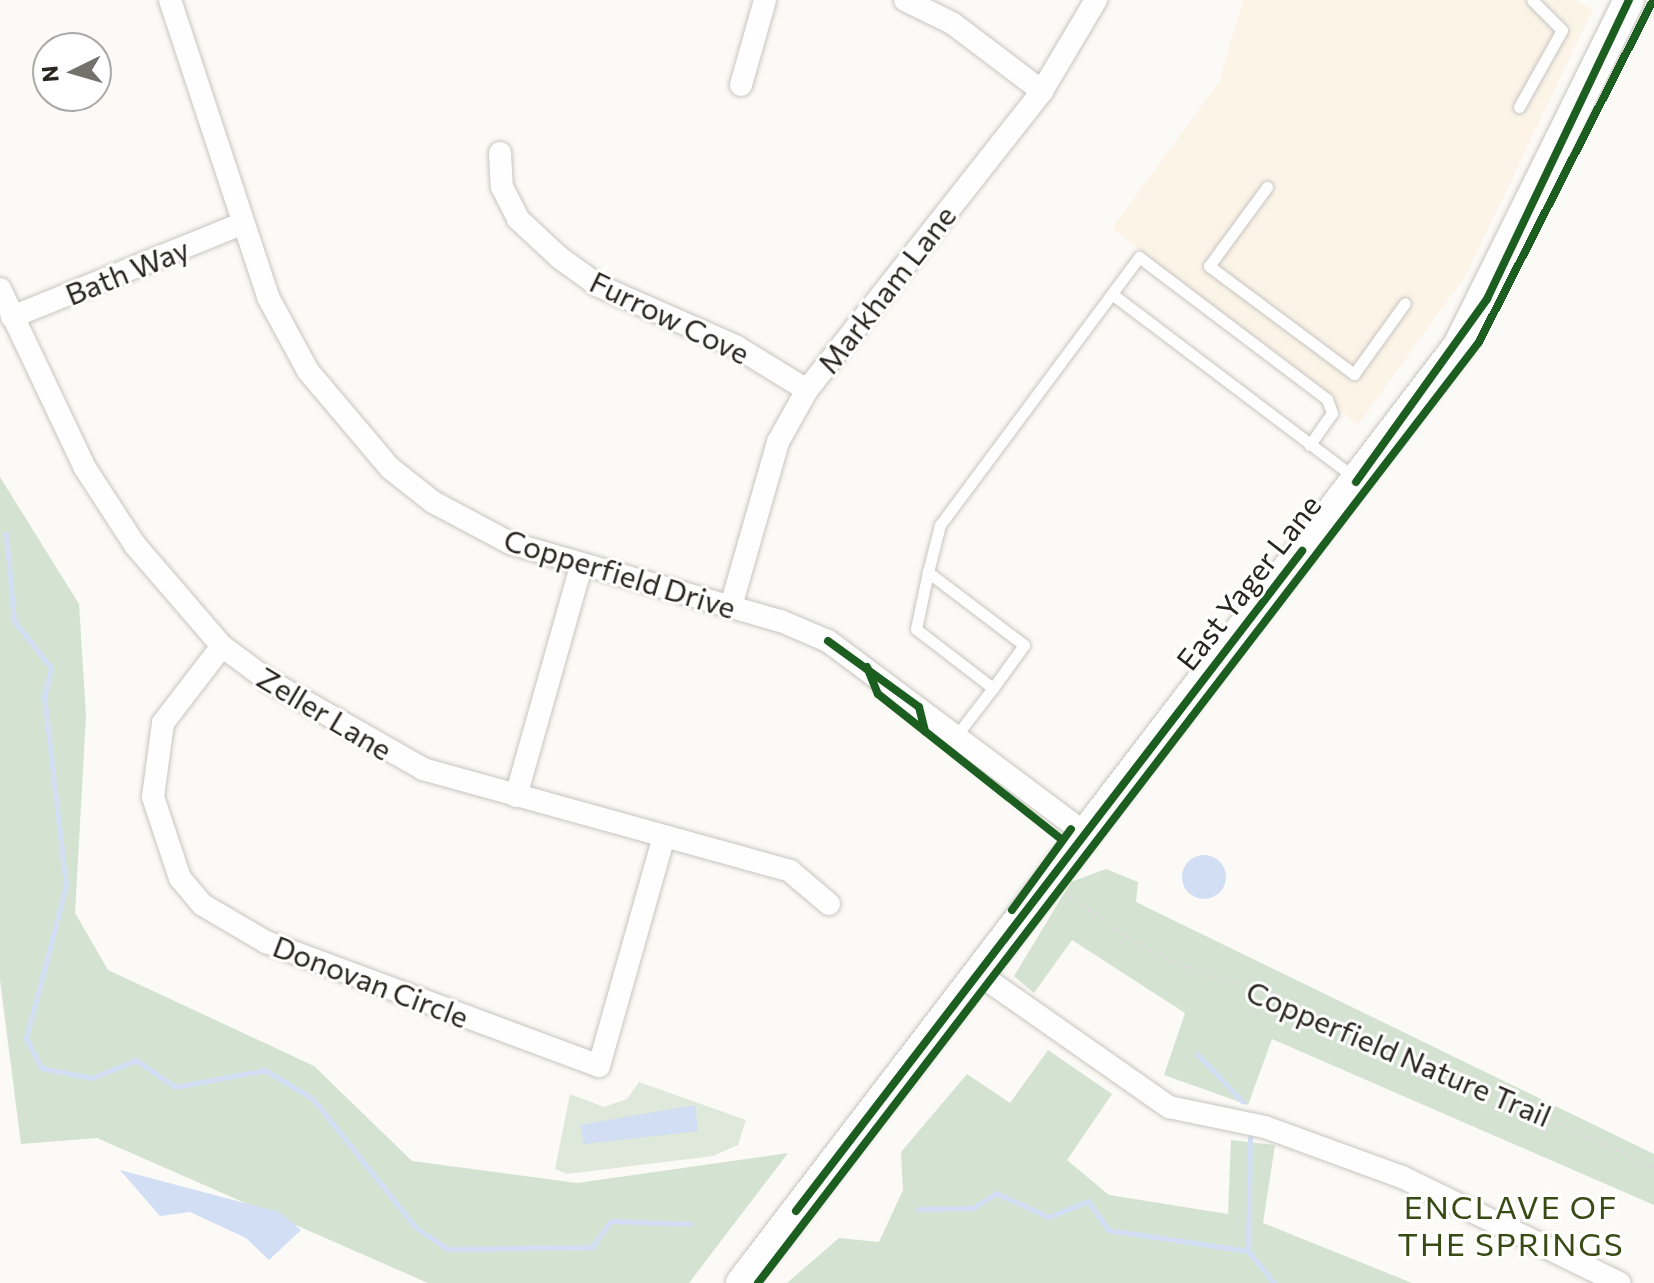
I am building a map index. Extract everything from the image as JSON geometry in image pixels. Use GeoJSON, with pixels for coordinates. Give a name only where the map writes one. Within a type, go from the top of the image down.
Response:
{"type":"FeatureCollection","features":[{"type":"Feature","properties":{"kind":"street","name":"Copperfield Drive"},"geometry":{"type":"LineString","coordinates":[[170,0],[241,224],[268,297],[308,371],[390,468],[475,526],[581,567],[731,606],[828,641],[1085,833]]}},
{"type":"Feature","properties":{"kind":"street"},"geometry":{"type":"LineString","coordinates":[[741,85],[765,0]]}},
{"type":"Feature","properties":{"kind":"street"},"geometry":{"type":"LineString","coordinates":[[905,0],[952,23],[1042,91]]}},
{"type":"Feature","properties":{"kind":"street","name":"Markham Lane"},"geometry":{"type":"LineString","coordinates":[[731,606],[778,442],[807,390],[1042,91],[1096,0]]}},
{"type":"Feature","properties":{"kind":"street","name":"East Yager Lane"},"geometry":{"type":"LineString","coordinates":[[741,1283],[1358,479],[1487,299],[1629,0]]}},
{"type":"Feature","properties":{"kind":"street","name":"Furrow Cove"},"geometry":{"type":"LineString","coordinates":[[500,153],[502,187],[518,219],[560,258],[599,286],[737,347],[807,390]]}},
{"type":"Feature","properties":{"kind":"street","name":"Bath Way"},"geometry":{"type":"LineString","coordinates":[[12,317],[241,224]]}},
{"type":"Feature","properties":{"kind":"street","name":"Zeller Lane"},"geometry":{"type":"LineString","coordinates":[[0,289],[112,511],[222,646],[373,747],[516,796],[663,840],[790,871],[829,904]]}},
{"type":"Feature","properties":{"kind":"street"},"geometry":{"type":"LineString","coordinates":[[516,796],[581,567]]}},
{"type":"Feature","properties":{"kind":"street","name":"Donovan Circle"},"geometry":{"type":"LineString","coordinates":[[222,646],[163,723],[153,797],[180,878],[203,905],[266,942],[599,1066],[663,840]]}},
{"type":"Feature","properties":{"kind":"street"},"geometry":{"type":"LineString","coordinates":[[979,974],[1169,1107],[1265,1127],[1389,1172],[1619,1283]]}},
{"type":"Feature","properties":{"kind":"lane"},"geometry":{"type":"LineString","coordinates":[[1519,107],[1562,30],[1532,0]]}},
{"type":"Feature","properties":{"kind":"lane"},"geometry":{"type":"LineString","coordinates":[[1267,187],[1209,266],[1354,374],[1405,303]]}},
{"type":"Feature","properties":{"kind":"lane"},"geometry":{"type":"LineString","coordinates":[[993,688],[916,629],[940,525],[1139,257],[1327,399],[1332,413],[1310,445]]}},
{"type":"Feature","properties":{"kind":"lane"},"geometry":{"type":"LineString","coordinates":[[1112,294],[1358,479]]}},
{"type":"Feature","properties":{"kind":"lane"},"geometry":{"type":"LineString","coordinates":[[928,572],[1024,645],[956,736]]}},
{"type":"Feature","properties":{"kind":"path"},"geometry":{"type":"LineString","coordinates":[[1054,902],[1070,882]]}},
{"type":"Feature","properties":{"kind":"shaded area"},"geometry":{"type":"Polygon","coordinates":[[[1243,0],[1574,0],[1593,9],[1466,275],[1358,425],[1112,228],[1219,82],[1243,0]]]}},
{"type":"Feature","properties":{"kind":"shaded area"},"geometry":{"type":"Polygon","coordinates":[[[639,1082],[746,1120],[738,1145],[713,1156],[567,1174],[555,1169],[570,1094],[604,1107],[627,1099],[639,1082]]]}},
{"type":"Feature","properties":{"kind":"green space"},"geometry":{"type":"Polygon","coordinates":[[[0,477],[79,604],[86,716],[75,913],[108,970],[314,1066],[412,1161],[577,1183],[788,1153],[689,1283],[428,1283],[97,1138],[21,1144],[0,980],[0,477]]]}},
{"type":"Feature","properties":{"kind":"green space"},"geometry":{"type":"Polygon","coordinates":[[[1106,869],[1138,882],[1136,902],[1654,1154],[1654,1205],[1272,1039],[1248,1105],[1164,1075],[1185,1013],[1072,940],[1034,993],[1014,976],[1071,882],[1106,869]]]}},
{"type":"Feature","properties":{"kind":"green space"},"geometry":{"type":"Polygon","coordinates":[[[1048,1050],[1112,1094],[1067,1160],[1109,1195],[1228,1214],[1231,1140],[1275,1145],[1263,1223],[1412,1283],[787,1283],[839,1238],[879,1242],[903,1190],[901,1152],[967,1074],[1010,1103],[1048,1050]]]}},
{"type":"Feature","properties":{"kind":"water"},"geometry":{"type":"Polygon","coordinates":[[[1204,855],[1219,862],[1226,877],[1219,892],[1204,899],[1189,892],[1182,877],[1189,862],[1204,855]]]}},
{"type":"Feature","properties":{"kind":"water"},"geometry":{"type":"Polygon","coordinates":[[[695,1105],[698,1131],[584,1144],[580,1125],[695,1105]]]}},
{"type":"Feature","properties":{"kind":"water"},"geometry":{"type":"Polygon","coordinates":[[[120,1170],[279,1212],[301,1230],[269,1260],[246,1238],[190,1212],[160,1216],[120,1170]]]}},
{"type":"Feature","properties":{"kind":"waterway"},"geometry":{"type":"LineString","coordinates":[[6,534],[14,621],[51,668],[44,696],[66,886],[26,1038],[41,1068],[92,1078],[136,1060],[175,1087],[265,1070],[313,1099],[415,1227],[448,1249],[592,1247],[611,1221],[690,1224]]}},
{"type":"Feature","properties":{"kind":"waterway"},"geometry":{"type":"LineString","coordinates":[[1197,1054],[1243,1102]]}},
{"type":"Feature","properties":{"kind":"waterway"},"geometry":{"type":"LineString","coordinates":[[1248,1251],[1250,1138]]}},
{"type":"Feature","properties":{"kind":"waterway"},"geometry":{"type":"LineString","coordinates":[[918,1209],[973,1208],[996,1193],[1049,1217],[1088,1201],[1108,1230],[1248,1251],[1274,1283]]}},
{"type":"Feature","properties":{"kind":"cycle path"},"geometry":{"type":"LineString","coordinates":[[1356,482],[1487,299],[1629,0]]}},
{"type":"Feature","properties":{"kind":"cycle path"},"geometry":{"type":"LineString","coordinates":[[758,1283],[1479,342],[1653,0]]}},
{"type":"Feature","properties":{"kind":"cycle path"},"geometry":{"type":"LineString","coordinates":[[796,1211],[1302,551]]}},
{"type":"Feature","properties":{"kind":"cycle path"},"geometry":{"type":"LineString","coordinates":[[828,641],[919,707],[925,731]]}},
{"type":"Feature","properties":{"kind":"cycle path"},"geometry":{"type":"LineString","coordinates":[[867,667],[878,694],[1062,840]]}},
{"type":"Feature","properties":{"kind":"cycle path"},"geometry":{"type":"LineString","coordinates":[[1012,910],[1071,829]]}},
{"type":"Feature","properties":{"kind":"district","name":"ENCLAVE OF THE SPRINGS"},"geometry":{"type":"Point","coordinates":[1511,1226]}}]}
